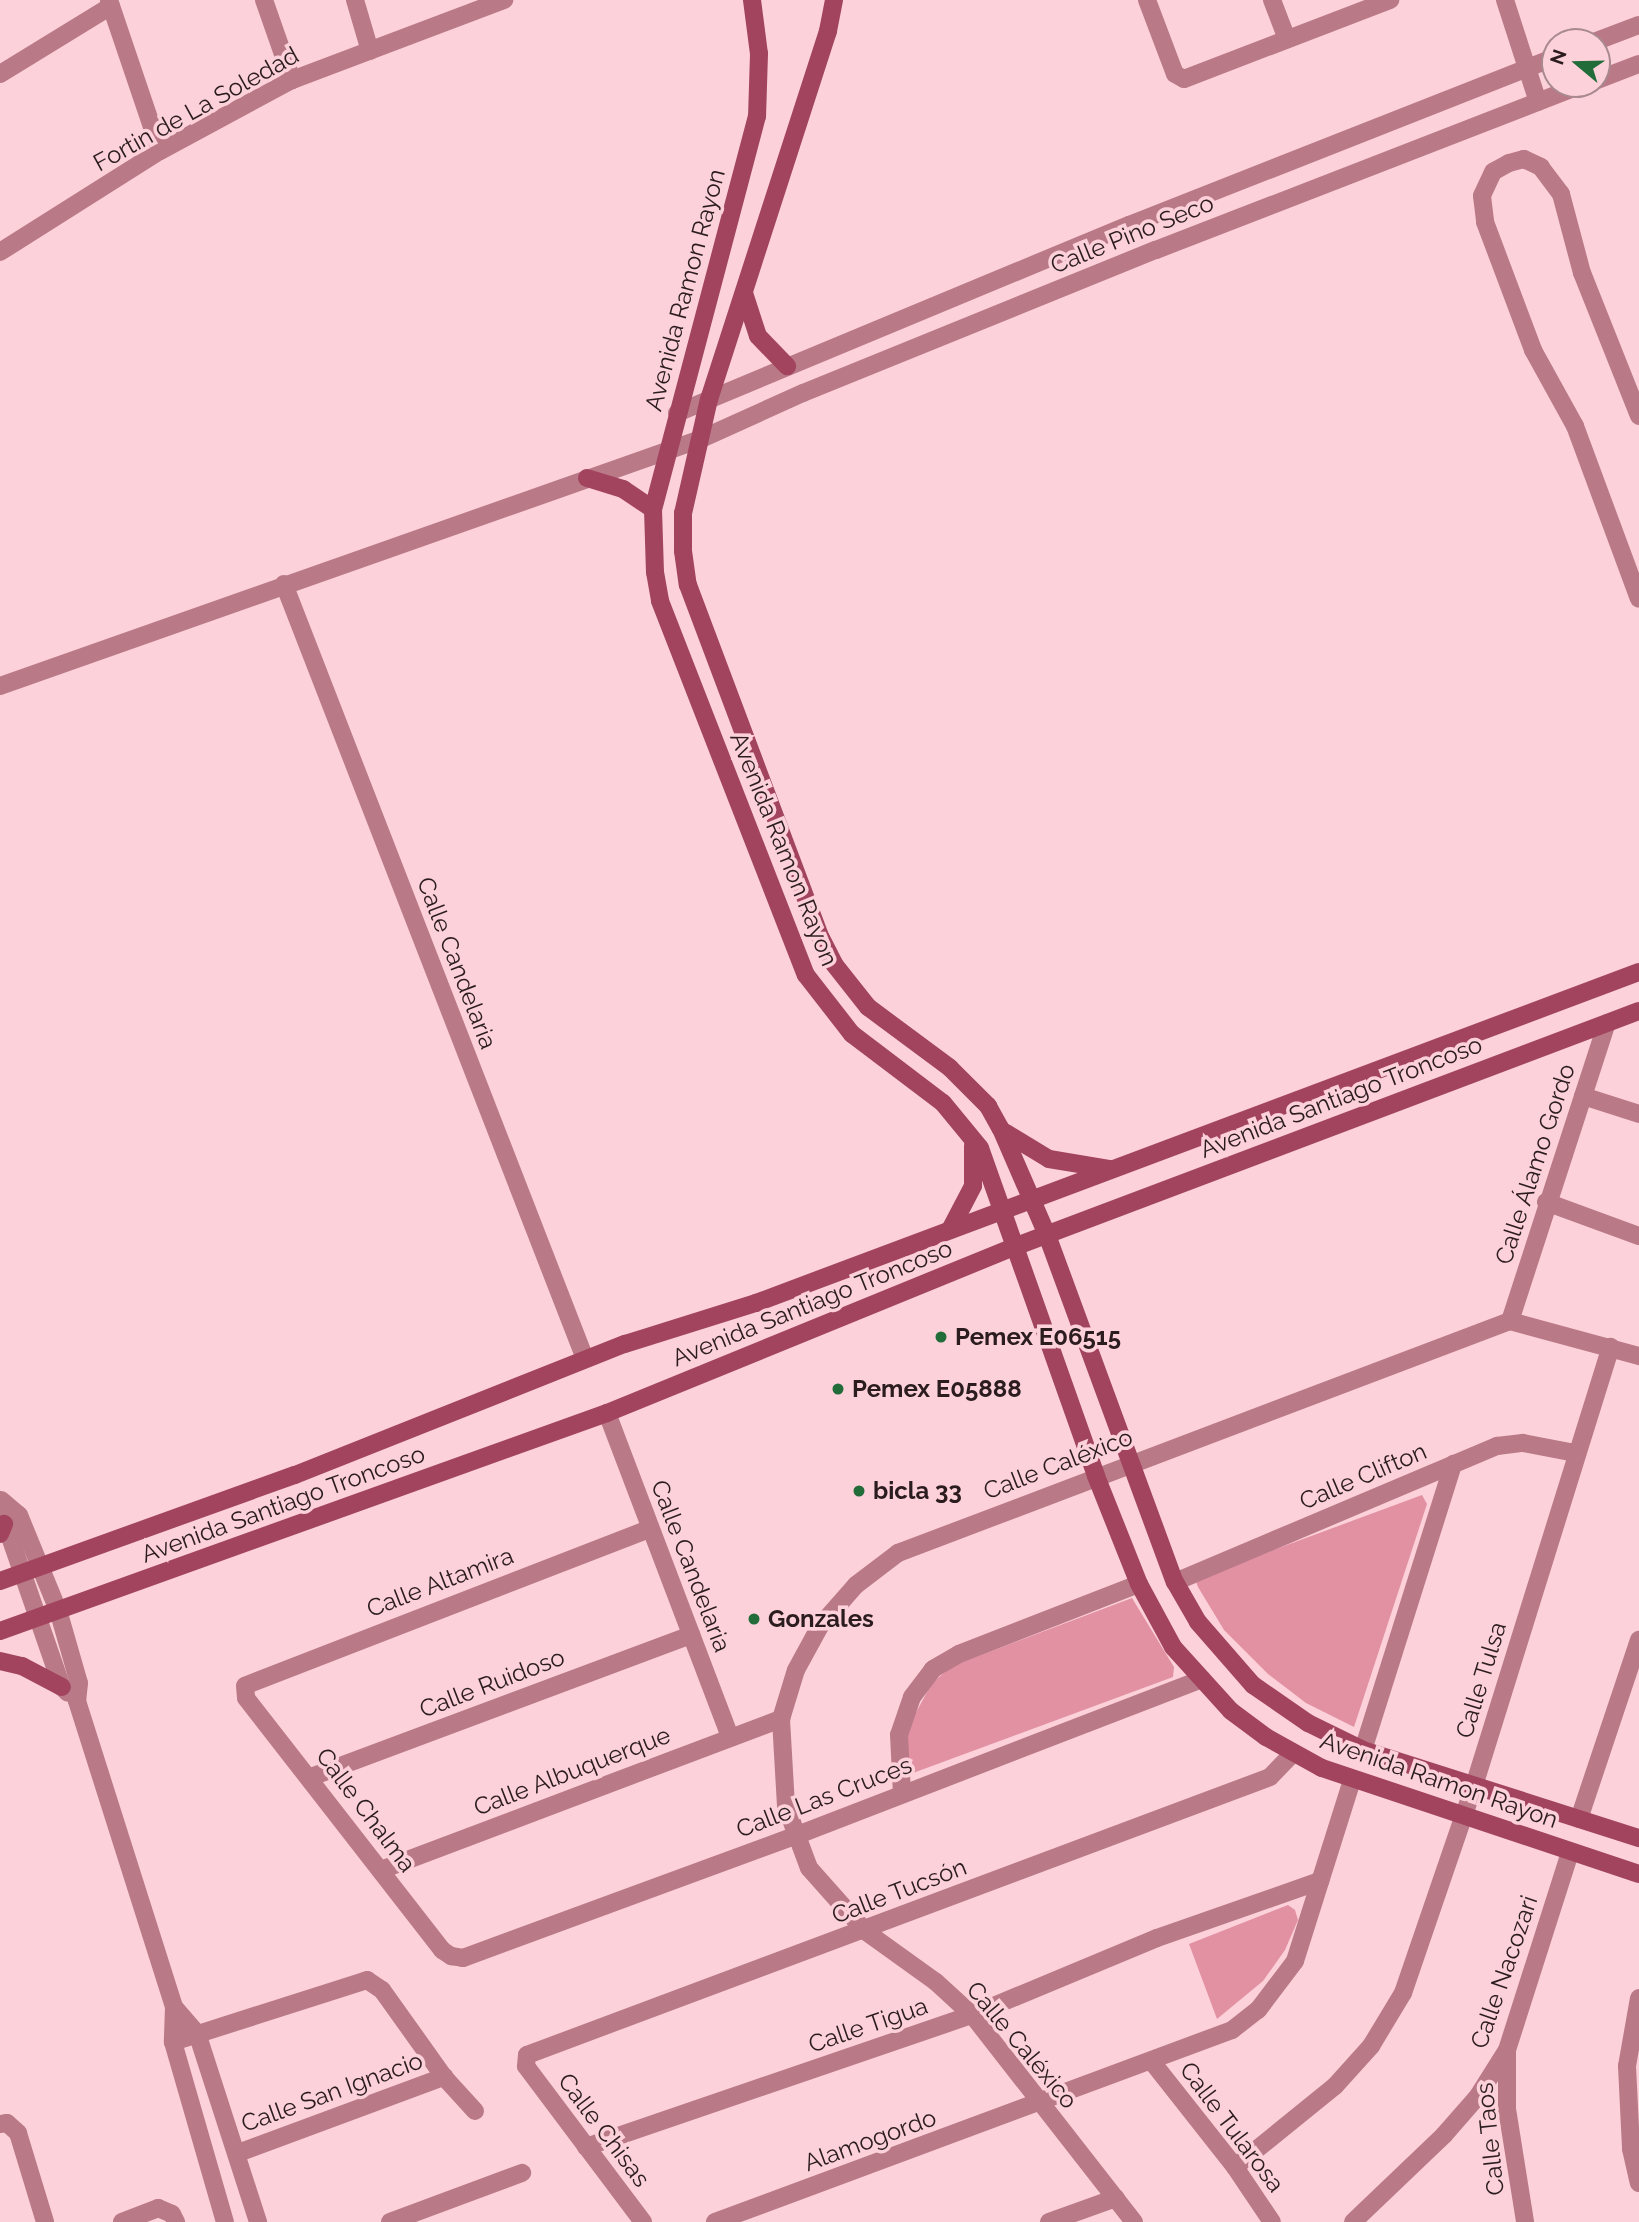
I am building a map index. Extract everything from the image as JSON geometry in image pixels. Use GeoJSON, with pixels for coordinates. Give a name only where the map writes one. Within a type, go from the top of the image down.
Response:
{"type":"FeatureCollection","features":[{"type":"Feature","properties":{"kind":"main road","name":"Avenida Ramon Rayon"},"geometry":{"type":"LineString","coordinates":[[752,0],[759,54],[757,116],[653,509],[660,601],[806,975],[852,1034],[943,1103],[974,1139],[1096,1476],[1139,1584],[1173,1647],[1202,1679],[1231,1710],[1292,1754],[1352,1780],[1639,1874]]}},
{"type":"Feature","properties":{"kind":"main road","name":"Avenida Ramon Rayon"},"geometry":{"type":"LineString","coordinates":[[834,0],[709,399],[683,513],[688,585],[821,938],[834,964],[868,1007],[950,1068],[988,1107],[1001,1129],[1033,1198],[1175,1582],[1198,1622],[1253,1685],[1308,1723],[1363,1749],[1639,1838]]}},
{"type":"Feature","properties":{"kind":"main road"},"geometry":{"type":"LineString","coordinates":[[744,293],[758,336],[787,366]]}},
{"type":"Feature","properties":{"kind":"main road"},"geometry":{"type":"LineString","coordinates":[[587,478],[623,489],[653,509]]}},
{"type":"Feature","properties":{"kind":"main road","name":"Avenida Santiago Troncoso"},"geometry":{"type":"LineString","coordinates":[[0,1581],[23,1579],[44,1572],[585,1359],[756,1303],[1639,972]]}},
{"type":"Feature","properties":{"kind":"main road","name":"Avenida Santiago Troncoso"},"geometry":{"type":"LineString","coordinates":[[0,1631],[607,1413],[1014,1247],[1639,1011]]}},
{"type":"Feature","properties":{"kind":"main road"},"geometry":{"type":"LineString","coordinates":[[1001,1129],[1049,1159],[1113,1169]]}},
{"type":"Feature","properties":{"kind":"main road"},"geometry":{"type":"LineString","coordinates":[[950,1230],[973,1186],[974,1139]]}},
{"type":"Feature","properties":{"kind":"main road"},"geometry":{"type":"LineString","coordinates":[[0,1661],[22,1666],[62,1687]]}},
{"type":"Feature","properties":{"kind":"street"},"geometry":{"type":"LineString","coordinates":[[264,0],[292,80]]}},
{"type":"Feature","properties":{"kind":"street"},"geometry":{"type":"LineString","coordinates":[[355,0],[370,51]]}},
{"type":"Feature","properties":{"kind":"street"},"geometry":{"type":"LineString","coordinates":[[1147,0],[1180,78],[1390,0]]}},
{"type":"Feature","properties":{"kind":"street"},"geometry":{"type":"LineString","coordinates":[[1272,0],[1287,39]]}},
{"type":"Feature","properties":{"kind":"street"},"geometry":{"type":"LineString","coordinates":[[1505,0],[1538,102]]}},
{"type":"Feature","properties":{"kind":"street","name":"Fortin de La Soledad"},"geometry":{"type":"LineString","coordinates":[[0,253],[160,151],[292,80],[493,2]]}},
{"type":"Feature","properties":{"kind":"street"},"geometry":{"type":"LineString","coordinates":[[0,74],[110,3],[160,151]]}},
{"type":"Feature","properties":{"kind":"street"},"geometry":{"type":"LineString","coordinates":[[1611,36],[1639,25]]}},
{"type":"Feature","properties":{"kind":"street","name":"Calle Pino Seco"},"geometry":{"type":"LineString","coordinates":[[677,413],[787,366],[1541,62]]}},
{"type":"Feature","properties":{"kind":"street"},"geometry":{"type":"LineString","coordinates":[[1611,75],[1639,64]]}},
{"type":"Feature","properties":{"kind":"street","name":"Calle Pino Seco"},"geometry":{"type":"LineString","coordinates":[[0,685],[701,439],[1080,281],[1548,98]]}},
{"type":"Feature","properties":{"kind":"street"},"geometry":{"type":"LineString","coordinates":[[1639,416],[1582,273],[1561,194],[1541,167],[1524,159],[1509,163],[1493,172],[1482,196],[1485,222],[1532,350],[1575,426],[1639,599]]}},
{"type":"Feature","properties":{"kind":"street","name":"Calle Candelaria"},"geometry":{"type":"LineString","coordinates":[[284,584],[585,1359]]}},
{"type":"Feature","properties":{"kind":"street","name":"Calle Álamo Gordo"},"geometry":{"type":"LineString","coordinates":[[1510,1321],[1546,1202],[1607,1023]]}},
{"type":"Feature","properties":{"kind":"street"},"geometry":{"type":"LineString","coordinates":[[1583,1096],[1639,1114]]}},
{"type":"Feature","properties":{"kind":"street"},"geometry":{"type":"LineString","coordinates":[[1546,1202],[1639,1237]]}},
{"type":"Feature","properties":{"kind":"street"},"geometry":{"type":"LineString","coordinates":[[1510,1321],[1639,1356]]}},
{"type":"Feature","properties":{"kind":"street","name":"Calle Caléxico"},"geometry":{"type":"LineString","coordinates":[[1134,2222],[972,2015],[925,1973],[864,1931],[809,1868],[786,1806],[782,1719],[796,1670],[820,1626],[856,1585],[898,1553],[1510,1321]]}},
{"type":"Feature","properties":{"kind":"street","name":"Calle Tulsa"},"geometry":{"type":"LineString","coordinates":[[1235,2167],[1335,2086],[1371,2046],[1403,1993],[1474,1786],[1611,1347]]}},
{"type":"Feature","properties":{"kind":"street","name":"Calle Candelaria"},"geometry":{"type":"LineString","coordinates":[[607,1413],[730,1737]]}},
{"type":"Feature","properties":{"kind":"street","name":"Calle Clifton"},"geometry":{"type":"LineString","coordinates":[[1175,1582],[1506,1444],[1523,1443],[1576,1453]]}},
{"type":"Feature","properties":{"kind":"street"},"geometry":{"type":"LineString","coordinates":[[1363,1749],[1453,1464]]}},
{"type":"Feature","properties":{"kind":"street"},"geometry":{"type":"LineString","coordinates":[[1,1498],[19,1515],[58,1610],[79,1683],[77,1701],[174,2007],[173,2042],[225,2222]]}},
{"type":"Feature","properties":{"kind":"street"},"geometry":{"type":"LineString","coordinates":[[1,1498],[2,1529],[62,1687],[77,1701]]}},
{"type":"Feature","properties":{"kind":"street","name":"Calle Altamira"},"geometry":{"type":"LineString","coordinates":[[249,1681],[649,1529]]}},
{"type":"Feature","properties":{"kind":"street"},"geometry":{"type":"LineString","coordinates":[[902,1794],[899,1735],[912,1697],[933,1669],[959,1654],[1139,1584]]}},
{"type":"Feature","properties":{"kind":"street","name":"Calle Ruidoso"},"geometry":{"type":"LineString","coordinates":[[311,1777],[691,1635]]}},
{"type":"Feature","properties":{"kind":"street"},"geometry":{"type":"LineString","coordinates":[[1579,1819],[1639,1640]]}},
{"type":"Feature","properties":{"kind":"street","name":"Calle Las Cruces"},"geometry":{"type":"LineString","coordinates":[[463,1958],[795,1836],[1202,1679]]}},
{"type":"Feature","properties":{"kind":"street","name":"Calle Chalma"},"geometry":{"type":"LineString","coordinates":[[249,1681],[244,1692],[246,1698],[311,1777],[442,1950],[463,1958]]}},
{"type":"Feature","properties":{"kind":"street","name":"Calle Albuquerque"},"geometry":{"type":"LineString","coordinates":[[381,1870],[782,1719]]}},
{"type":"Feature","properties":{"kind":"street","name":"Calle Tucsón"},"geometry":{"type":"LineString","coordinates":[[526,2066],[524,2060],[533,2051],[864,1931],[1270,1777],[1292,1754]]}},
{"type":"Feature","properties":{"kind":"street"},"geometry":{"type":"LineString","coordinates":[[1041,2105],[1232,2030],[1258,2010],[1282,1984],[1294,1961],[1352,1780]]}},
{"type":"Feature","properties":{"kind":"street","name":"Calle Nacozari"},"geometry":{"type":"LineString","coordinates":[[1353,2222],[1444,2135],[1478,2096],[1507,2050],[1570,1852]]}},
{"type":"Feature","properties":{"kind":"street","name":"Calle Tigua"},"geometry":{"type":"LineString","coordinates":[[586,2147],[972,2015],[1157,1938],[1320,1881]]}},
{"type":"Feature","properties":{"kind":"street"},"geometry":{"type":"LineString","coordinates":[[173,2042],[357,1981],[374,1983],[444,2077],[475,2111]]}},
{"type":"Feature","properties":{"kind":"street"},"geometry":{"type":"LineString","coordinates":[[1639,1998],[1628,2066],[1630,2150],[1639,2183]]}},
{"type":"Feature","properties":{"kind":"street"},"geometry":{"type":"LineString","coordinates":[[174,2007],[197,2033],[238,2153],[258,2222]]}},
{"type":"Feature","properties":{"kind":"street","name":"Calle Taos"},"geometry":{"type":"LineString","coordinates":[[1507,2050],[1507,2109],[1525,2222]]}},
{"type":"Feature","properties":{"kind":"street","name":"Calle Tularosa"},"geometry":{"type":"LineString","coordinates":[[1153,2063],[1235,2167],[1272,2222]]}},
{"type":"Feature","properties":{"kind":"street","name":"Calle Chisas"},"geometry":{"type":"LineString","coordinates":[[526,2066],[643,2222]]}},
{"type":"Feature","properties":{"kind":"street","name":"Calle San Ignacio"},"geometry":{"type":"LineString","coordinates":[[238,2153],[444,2077]]}},
{"type":"Feature","properties":{"kind":"street","name":"Alamogordo"},"geometry":{"type":"LineString","coordinates":[[715,2222],[1041,2105]]}},
{"type":"Feature","properties":{"kind":"street"},"geometry":{"type":"LineString","coordinates":[[0,2123],[7,2123],[18,2133],[45,2222]]}},
{"type":"Feature","properties":{"kind":"street"},"geometry":{"type":"LineString","coordinates":[[390,2222],[522,2174]]}},
{"type":"Feature","properties":{"kind":"street"},"geometry":{"type":"LineString","coordinates":[[1049,2222],[1116,2198]]}},
{"type":"Feature","properties":{"kind":"street"},"geometry":{"type":"LineString","coordinates":[[122,2222],[158,2208],[172,2214],[176,2222]]}},
{"type":"Feature","properties":{"kind":"shaded area"},"geometry":{"type":"Polygon","coordinates":[[[1422,1495],[1427,1504],[1354,1727],[1306,1703],[1268,1674],[1224,1630],[1198,1587],[1195,1579],[1422,1495]]]}},
{"type":"Feature","properties":{"kind":"shaded area"},"geometry":{"type":"Polygon","coordinates":[[[1132,1598],[1174,1667],[1173,1677],[913,1773],[905,1755],[908,1727],[932,1683],[952,1666],[1132,1598]]]}},
{"type":"Feature","properties":{"kind":"shaded area"},"geometry":{"type":"Polygon","coordinates":[[[1288,1905],[1295,1910],[1298,1920],[1285,1950],[1263,1981],[1217,2019],[1189,1944],[1288,1905]]]}},
{"type":"Feature","properties":{"kind":"place","name":"Pemex E06515"},"geometry":{"type":"Point","coordinates":[941,1337]}},
{"type":"Feature","properties":{"kind":"place","name":"Pemex E05888"},"geometry":{"type":"Point","coordinates":[838,1389]}},
{"type":"Feature","properties":{"kind":"place","name":"bicla 33"},"geometry":{"type":"Point","coordinates":[859,1491]}},
{"type":"Feature","properties":{"kind":"place","name":"Gonzales"},"geometry":{"type":"Point","coordinates":[754,1619]}}]}
